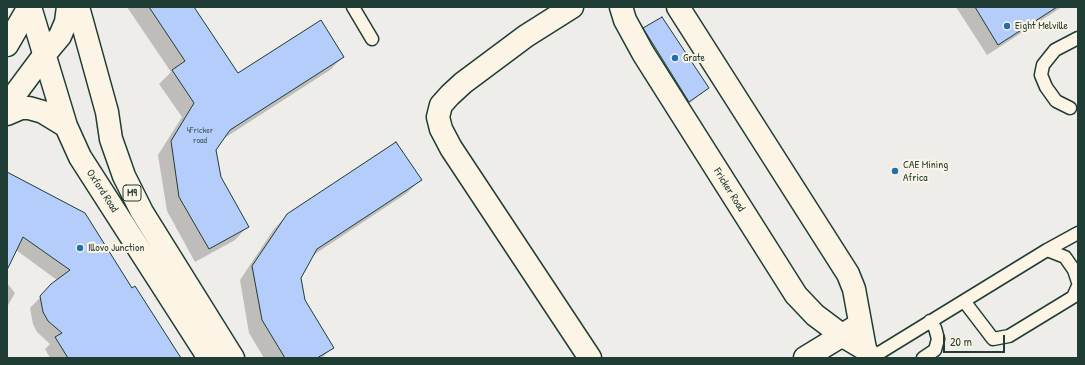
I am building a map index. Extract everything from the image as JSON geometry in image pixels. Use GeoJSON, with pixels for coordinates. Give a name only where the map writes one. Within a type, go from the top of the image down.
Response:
{"type":"FeatureCollection","features":[{"type":"Feature","properties":{"kind":"street"},"geometry":{"type":"LineString","coordinates":[[7,45],[30,7]]}},
{"type":"Feature","properties":{"kind":"street","name":"Oxford Road"},"geometry":{"type":"LineString","coordinates":[[30,7],[66,126],[80,157],[209,358]]}},
{"type":"Feature","properties":{"kind":"street"},"geometry":{"type":"LineString","coordinates":[[7,105],[60,36],[66,22],[68,7]]}},
{"type":"Feature","properties":{"kind":"street","name":"M9"},"geometry":{"type":"LineString","coordinates":[[78,7],[107,112],[113,145],[124,176],[146,218],[233,358]]}},
{"type":"Feature","properties":{"kind":"street"},"geometry":{"type":"LineString","coordinates":[[572,7],[526,36],[463,83],[441,106],[438,117],[441,129],[451,148],[590,358]]}},
{"type":"Feature","properties":{"kind":"street","name":"Fricker Road"},"geometry":{"type":"LineString","coordinates":[[621,7],[625,20],[643,52],[796,295],[815,315],[851,330],[869,355]]}},
{"type":"Feature","properties":{"kind":"street"},"geometry":{"type":"LineString","coordinates":[[678,7],[848,274],[854,289],[851,330],[805,358]]}},
{"type":"Feature","properties":{"kind":"street"},"geometry":{"type":"LineString","coordinates":[[7,114],[21,108],[29,108],[43,112],[66,126]]}},
{"type":"Feature","properties":{"kind":"lane"},"geometry":{"type":"LineString","coordinates":[[353,7],[372,39]]}},
{"type":"Feature","properties":{"kind":"lane"},"geometry":{"type":"LineString","coordinates":[[1070,108],[1056,101],[1046,87],[1041,75],[1043,65],[1055,50],[1078,38]]}},
{"type":"Feature","properties":{"kind":"lane"},"geometry":{"type":"LineString","coordinates":[[869,355],[930,321],[1078,233]]}},
{"type":"Feature","properties":{"kind":"lane"},"geometry":{"type":"LineString","coordinates":[[1048,250],[1065,257],[1074,270],[1078,282]]}},
{"type":"Feature","properties":{"kind":"lane"},"geometry":{"type":"LineString","coordinates":[[964,301],[992,339],[1008,336],[1073,297],[1078,286]]}},
{"type":"Feature","properties":{"kind":"lane"},"geometry":{"type":"LineString","coordinates":[[923,358],[935,350],[938,339],[935,328],[930,321]]}},
{"type":"Feature","properties":{"kind":"building"},"geometry":{"type":"Polygon","coordinates":[[[149,7],[194,7],[238,73],[321,20],[344,57],[230,130],[216,150],[221,177],[249,227],[209,249],[179,197],[171,141],[194,103],[172,70],[185,61],[149,7]]]}},
{"type":"Feature","properties":{"kind":"building","name":"Eight Melville"},"geometry":{"type":"Polygon","coordinates":[[[975,7],[1057,7],[998,45],[975,7]]]}},
{"type":"Feature","properties":{"kind":"building","name":"Grate"},"geometry":{"type":"Polygon","coordinates":[[[662,17],[709,88],[689,102],[643,28],[662,17]]]}},
{"type":"Feature","properties":{"kind":"building"},"geometry":{"type":"Polygon","coordinates":[[[396,142],[422,180],[317,249],[301,278],[305,300],[334,348],[317,358],[285,358],[262,320],[252,266],[287,214],[396,142]]]}},
{"type":"Feature","properties":{"kind":"building","name":"Illovo Junction"},"geometry":{"type":"Polygon","coordinates":[[[7,172],[85,213],[132,288],[135,286],[181,358],[68,358],[55,337],[62,333],[48,321],[43,312],[40,296],[51,284],[70,270],[23,237],[7,270],[7,172]]]}},
{"type":"Feature","properties":{"kind":"place","name":"Eight Melville"},"geometry":{"type":"Point","coordinates":[1007,26]}},
{"type":"Feature","properties":{"kind":"place","name":"Grate"},"geometry":{"type":"Point","coordinates":[675,58]}},
{"type":"Feature","properties":{"kind":"place","name":"CAE Mining Africa"},"geometry":{"type":"Point","coordinates":[895,171]}},
{"type":"Feature","properties":{"kind":"place","name":"Illovo Junction"},"geometry":{"type":"Point","coordinates":[80,248]}}]}
